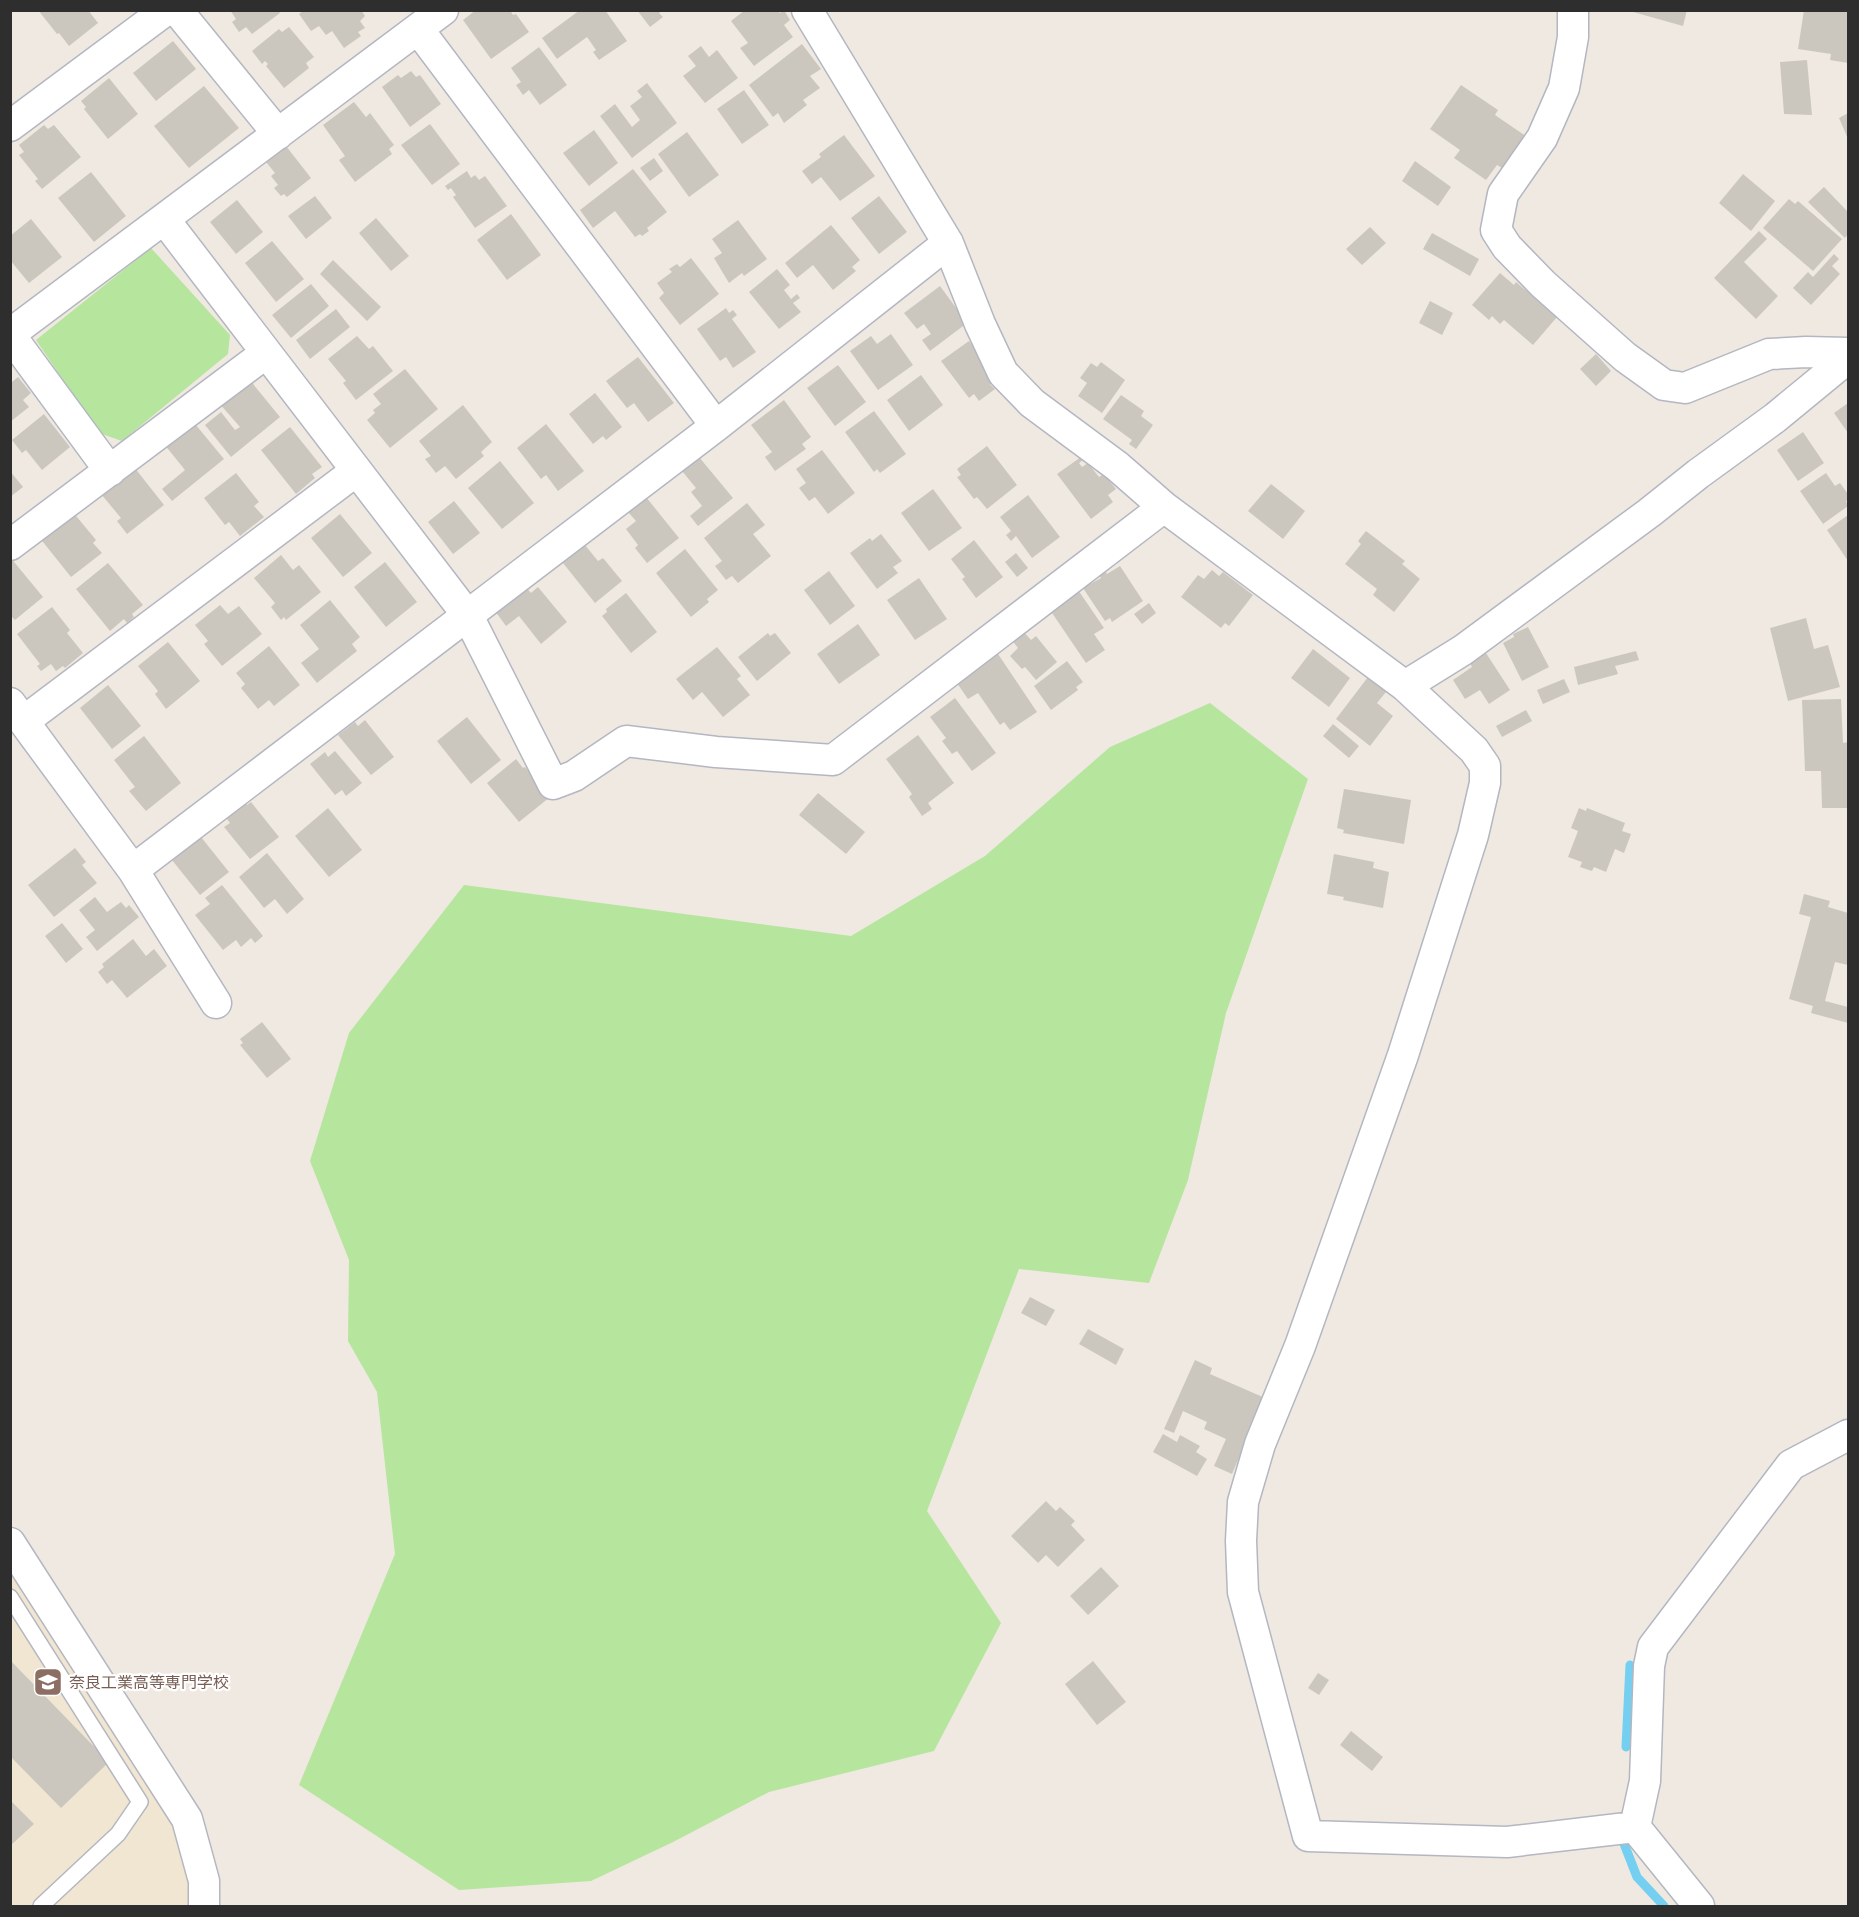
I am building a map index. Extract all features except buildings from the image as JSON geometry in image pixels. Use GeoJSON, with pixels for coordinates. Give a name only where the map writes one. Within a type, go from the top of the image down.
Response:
{"type":"FeatureCollection","features":[{"type":"Feature","properties":{"kind":"street"},"geometry":{"type":"LineString","coordinates":[[10,126],[165,10]]}},
{"type":"Feature","properties":{"kind":"street"},"geometry":{"type":"LineString","coordinates":[[177,10],[278,134]]}},
{"type":"Feature","properties":{"kind":"street"},"geometry":{"type":"LineString","coordinates":[[110,471],[10,334],[443,10]]}},
{"type":"Feature","properties":{"kind":"street"},"geometry":{"type":"LineString","coordinates":[[807,10],[948,243],[980,324],[1003,373],[1032,403],[1117,466],[1164,507],[1405,686],[1474,750],[1485,766],[1485,783],[1473,836],[1403,1055],[1307,1326],[1260,1444],[1243,1502],[1241,1541],[1243,1592],[1308,1836],[1507,1842],[1635,1827]]}},
{"type":"Feature","properties":{"kind":"street"},"geometry":{"type":"LineString","coordinates":[[1573,10],[1573,37],[1564,88],[1542,138],[1503,194],[1496,230],[1507,248],[1543,284],[1625,357],[1664,385],[1685,388],[1769,354],[1806,352],[1848,355]]}},
{"type":"Feature","properties":{"kind":"street"},"geometry":{"type":"LineString","coordinates":[[418,29],[716,426]]}},
{"type":"Feature","properties":{"kind":"street"},"geometry":{"type":"LineString","coordinates":[[164,219],[468,616],[553,784],[574,776],[626,741],[716,752],[833,760],[1164,507]]}},
{"type":"Feature","properties":{"kind":"street"},"geometry":{"type":"LineString","coordinates":[[133,870],[716,426],[948,243]]}},
{"type":"Feature","properties":{"kind":"street"},"geometry":{"type":"LineString","coordinates":[[10,545],[266,353]]}},
{"type":"Feature","properties":{"kind":"street"},"geometry":{"type":"LineString","coordinates":[[1405,686],[1463,650],[1649,513],[1775,418],[1848,355]]}},
{"type":"Feature","properties":{"kind":"street"},"geometry":{"type":"LineString","coordinates":[[216,1003],[133,870],[17,712],[356,471]]}},
{"type":"Feature","properties":{"kind":"street"},"geometry":{"type":"LineString","coordinates":[[1635,1827],[1645,1781],[1649,1666],[1653,1647],[1791,1465],[1848,1436]]}},
{"type":"Feature","properties":{"kind":"street"},"geometry":{"type":"LineString","coordinates":[[10,1544],[187,1819],[204,1881],[204,1906]]}},
{"type":"Feature","properties":{"kind":"street"},"geometry":{"type":"LineString","coordinates":[[1635,1827],[1699,1906]]}},
{"type":"Feature","properties":{"kind":"lane"},"geometry":{"type":"LineString","coordinates":[[10,1597],[140,1802],[118,1834],[41,1906]]}},
{"type":"Feature","properties":{"kind":"shaded area","name":"奈良工業高等専門学校"},"geometry":{"type":"Polygon","coordinates":[[[10,1571],[188,1846],[193,1884],[189,1906],[11,1906],[10,1571]]]}},
{"type":"Feature","properties":{"kind":"green space"},"geometry":{"type":"Polygon","coordinates":[[[151,248],[230,335],[228,354],[122,441],[99,433],[36,340],[151,248]]]}},
{"type":"Feature","properties":{"kind":"green space"},"geometry":{"type":"Polygon","coordinates":[[[1210,703],[1308,779],[1226,1013],[1188,1180],[1149,1283],[1019,1269],[927,1511],[1001,1623],[934,1751],[769,1792],[591,1881],[459,1890],[299,1785],[395,1554],[377,1392],[348,1341],[349,1260],[310,1161],[349,1033],[464,885],[851,936],[985,856],[1110,747],[1210,703]]]}},
{"type":"Feature","properties":{"kind":"waterway"},"geometry":{"type":"LineString","coordinates":[[1626,1747],[1630,1665]]}},
{"type":"Feature","properties":{"kind":"waterway"},"geometry":{"type":"LineString","coordinates":[[1621,1836],[1637,1877],[1664,1906]]}},
{"type":"Feature","properties":{"kind":"place","name":"奈良工業高等専門学校"},"geometry":{"type":"Point","coordinates":[48,1682]}}]}
